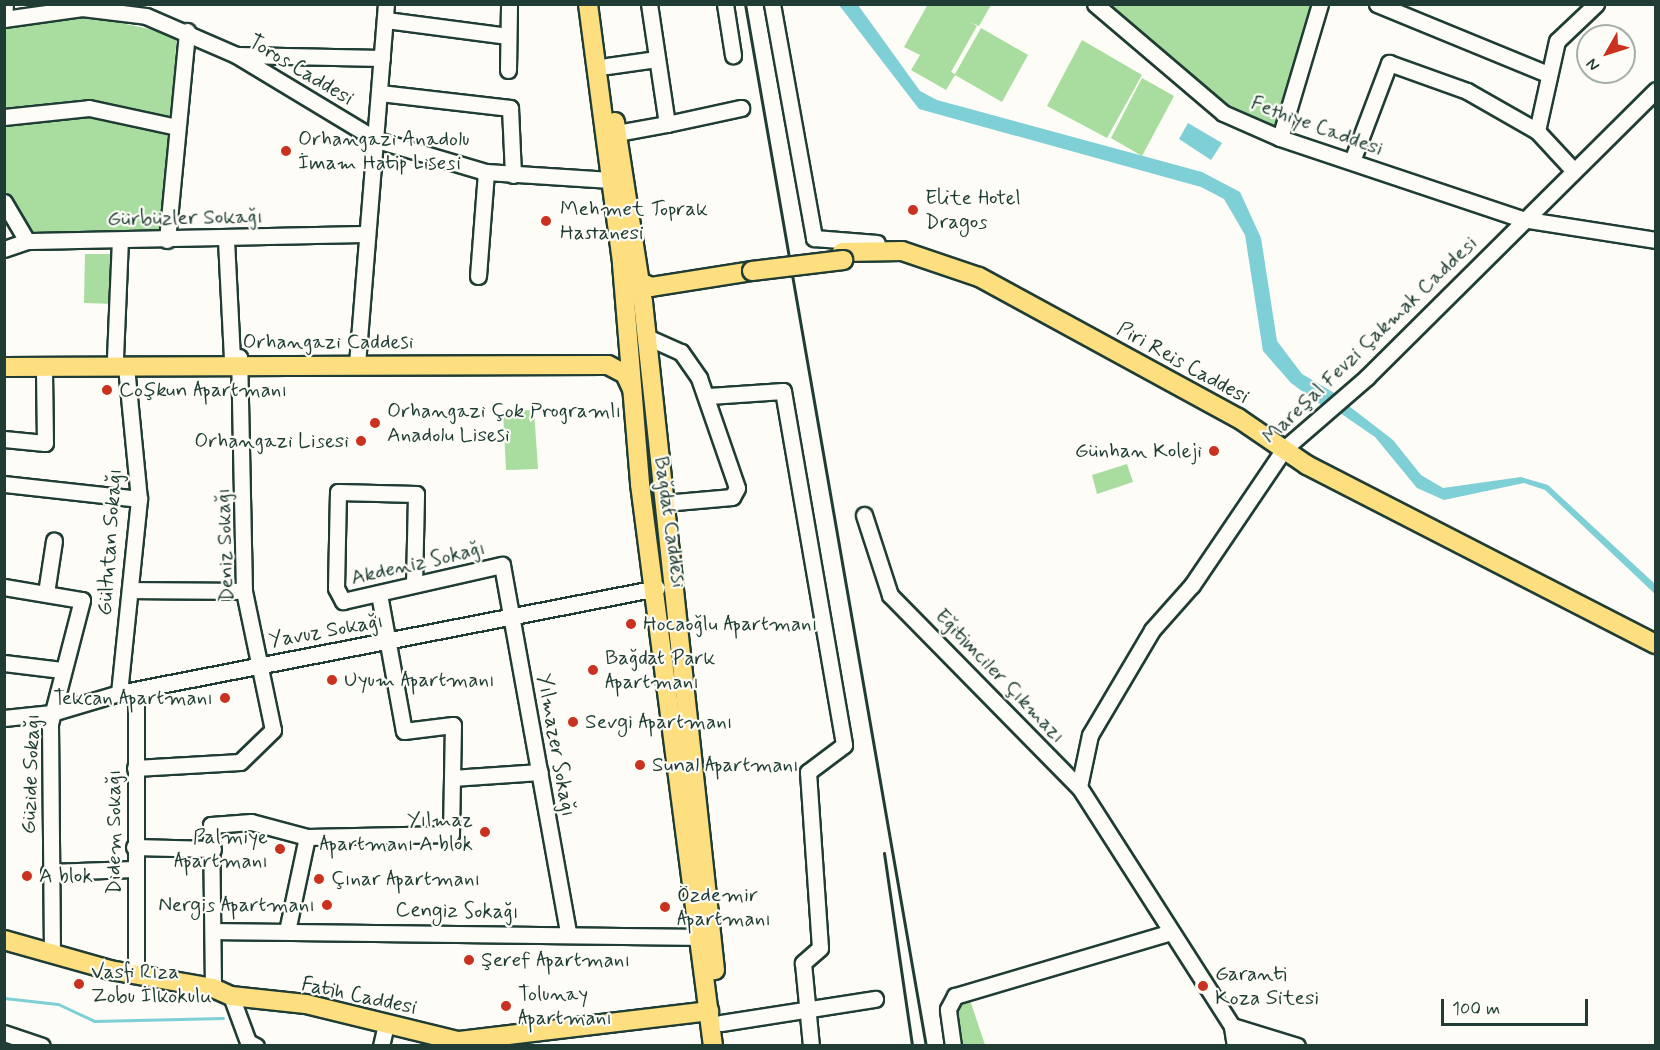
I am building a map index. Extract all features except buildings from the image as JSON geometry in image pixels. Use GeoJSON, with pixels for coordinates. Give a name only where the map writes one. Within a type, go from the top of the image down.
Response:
{"type":"FeatureCollection","features":[{"type":"Feature","properties":{"kind":"main road","name":"Bağdat Caddesi"},"geometry":{"type":"LineString","coordinates":[[588,7],[607,66],[647,337],[669,536],[715,1017],[713,1046]]}},
{"type":"Feature","properties":{"kind":"main road","name":"Bağdat Caddesi"},"geometry":{"type":"LineString","coordinates":[[588,7],[611,180],[640,284],[628,327],[640,484],[657,588],[698,937],[723,1046]]}},
{"type":"Feature","properties":{"kind":"main road","name":"Piri Reis Caddesi"},"geometry":{"type":"LineString","coordinates":[[640,284],[752,267],[902,251],[979,277],[1282,452],[1441,536],[1656,644]]}},
{"type":"Feature","properties":{"kind":"main road","name":"Piri Reis Caddesi"},"geometry":{"type":"LineString","coordinates":[[843,256],[904,259],[957,275],[1240,427],[1374,511],[1656,649]]}},
{"type":"Feature","properties":{"kind":"main road"},"geometry":{"type":"LineString","coordinates":[[609,357],[624,346],[628,327]]}},
{"type":"Feature","properties":{"kind":"main road","name":"Orhangazi Caddesi"},"geometry":{"type":"LineString","coordinates":[[4,358],[122,361],[609,357],[632,362]]}},
{"type":"Feature","properties":{"kind":"main road","name":"Orhangazi Caddesi"},"geometry":{"type":"LineString","coordinates":[[357,360],[608,365],[625,374],[634,396]]}},
{"type":"Feature","properties":{"kind":"main road","name":"Orhangazi Caddesi"},"geometry":{"type":"LineString","coordinates":[[4,367],[44,367],[122,361]]}},
{"type":"Feature","properties":{"kind":"main road"},"geometry":{"type":"LineString","coordinates":[[632,362],[651,382]]}},
{"type":"Feature","properties":{"kind":"main road"},"geometry":{"type":"LineString","coordinates":[[640,484],[651,496],[663,494]]}},
{"type":"Feature","properties":{"kind":"main road"},"geometry":{"type":"LineString","coordinates":[[648,532],[659,523],[669,536]]}},
{"type":"Feature","properties":{"kind":"main road","name":"Fatih Caddesi"},"geometry":{"type":"LineString","coordinates":[[4,940],[136,975],[213,988],[231,996],[306,1004],[463,1041],[715,1017]]}},
{"type":"Feature","properties":{"kind":"street"},"geometry":{"type":"LineString","coordinates":[[4,19],[5,4]]}},
{"type":"Feature","properties":{"kind":"street"},"geometry":{"type":"LineString","coordinates":[[508,70],[509,4]]}},
{"type":"Feature","properties":{"kind":"street"},"geometry":{"type":"LineString","coordinates":[[649,4],[667,124]]}},
{"type":"Feature","properties":{"kind":"street"},"geometry":{"type":"LineString","coordinates":[[725,4],[733,55]]}},
{"type":"Feature","properties":{"kind":"street"},"geometry":{"type":"LineString","coordinates":[[772,4],[814,238],[882,243],[902,251]]}},
{"type":"Feature","properties":{"kind":"street","name":"Fethiye Caddesi"},"geometry":{"type":"LineString","coordinates":[[1095,4],[1223,113],[1280,138],[1522,219],[1656,240]]}},
{"type":"Feature","properties":{"kind":"street"},"geometry":{"type":"LineString","coordinates":[[1280,138],[1320,4]]}},
{"type":"Feature","properties":{"kind":"street"},"geometry":{"type":"LineString","coordinates":[[1377,4],[1416,11],[1548,74]]}},
{"type":"Feature","properties":{"kind":"street"},"geometry":{"type":"LineString","coordinates":[[1538,131],[1548,74],[1557,41],[1596,4]]}},
{"type":"Feature","properties":{"kind":"street","name":"Toros Caddesi"},"geometry":{"type":"LineString","coordinates":[[4,19],[82,8],[148,10],[236,55],[377,140],[486,172],[611,180]]}},
{"type":"Feature","properties":{"kind":"street"},"geometry":{"type":"LineString","coordinates":[[357,360],[386,12],[508,36]]}},
{"type":"Feature","properties":{"kind":"street"},"geometry":{"type":"LineString","coordinates":[[166,240],[187,31]]}},
{"type":"Feature","properties":{"kind":"street"},"geometry":{"type":"LineString","coordinates":[[236,55],[382,58]]}},
{"type":"Feature","properties":{"kind":"street"},"geometry":{"type":"LineString","coordinates":[[607,66],[657,59]]}},
{"type":"Feature","properties":{"kind":"street"},"geometry":{"type":"LineString","coordinates":[[1352,161],[1389,63],[1467,91],[1538,131],[1574,171]]}},
{"type":"Feature","properties":{"kind":"street"},"geometry":{"type":"LineString","coordinates":[[1522,219],[1656,90]]}},
{"type":"Feature","properties":{"kind":"street"},"geometry":{"type":"LineString","coordinates":[[380,93],[510,108],[513,175]]}},
{"type":"Feature","properties":{"kind":"street"},"geometry":{"type":"LineString","coordinates":[[4,117],[89,108],[177,127]]}},
{"type":"Feature","properties":{"kind":"street"},"geometry":{"type":"LineString","coordinates":[[617,133],[741,108]]}},
{"type":"Feature","properties":{"kind":"street"},"geometry":{"type":"LineString","coordinates":[[478,276],[486,172]]}},
{"type":"Feature","properties":{"kind":"street"},"geometry":{"type":"LineString","coordinates":[[4,202],[27,241]]}},
{"type":"Feature","properties":{"kind":"street","name":"Mareşal Fevzi Çakmak Caddesi"},"geometry":{"type":"LineString","coordinates":[[1079,787],[1090,735],[1134,656],[1192,585],[1282,452],[1328,410],[1351,393],[1522,219]]}},
{"type":"Feature","properties":{"kind":"street","name":"Gürbüzler Sokağı"},"geometry":{"type":"LineString","coordinates":[[4,249],[27,241],[226,240],[367,234]]}},
{"type":"Feature","properties":{"kind":"street","name":"Deniz Sokağı"},"geometry":{"type":"LineString","coordinates":[[135,768],[240,762],[273,730],[244,591],[237,360],[226,240]]}},
{"type":"Feature","properties":{"kind":"street","name":"Gültutan Sokağı"},"geometry":{"type":"LineString","coordinates":[[119,693],[139,499],[122,361],[120,241]]}},
{"type":"Feature","properties":{"kind":"street"},"geometry":{"type":"LineString","coordinates":[[647,337],[681,352],[709,396],[735,494],[663,494]]}},
{"type":"Feature","properties":{"kind":"street"},"geometry":{"type":"LineString","coordinates":[[4,439],[45,443],[44,367]]}},
{"type":"Feature","properties":{"kind":"street"},"geometry":{"type":"LineString","coordinates":[[709,396],[783,391],[841,723],[842,752],[808,772],[820,948],[803,963],[805,1009],[811,1046]]}},
{"type":"Feature","properties":{"kind":"street"},"geometry":{"type":"LineString","coordinates":[[4,484],[139,499]]}},
{"type":"Feature","properties":{"kind":"street","name":"Akdeniz Sokağı"},"geometry":{"type":"LineString","coordinates":[[414,584],[416,494],[338,492],[336,588],[343,602],[502,565]]}},
{"type":"Feature","properties":{"kind":"street","name":"Eğitimciler Çıkmazı"},"geometry":{"type":"LineString","coordinates":[[864,515],[890,595],[1079,787]]}},
{"type":"Feature","properties":{"kind":"street"},"geometry":{"type":"LineString","coordinates":[[4,587],[46,593],[54,541]]}},
{"type":"Feature","properties":{"kind":"street","name":"Yılmazer Sokağı"},"geometry":{"type":"LineString","coordinates":[[502,565],[568,933]]}},
{"type":"Feature","properties":{"kind":"street","name":"Yavuz Sokağı"},"geometry":{"type":"LineString","coordinates":[[4,718],[52,713],[119,693],[513,619],[657,588]]}},
{"type":"Feature","properties":{"kind":"street"},"geometry":{"type":"LineString","coordinates":[[131,590],[244,591]]}},
{"type":"Feature","properties":{"kind":"street","name":"Güzide Sokağı"},"geometry":{"type":"LineString","coordinates":[[46,593],[82,600],[52,713],[49,872],[52,954]]}},
{"type":"Feature","properties":{"kind":"street"},"geometry":{"type":"LineString","coordinates":[[213,988],[216,931],[211,825],[251,822],[307,837],[451,834],[453,725],[404,732],[379,594]]}},
{"type":"Feature","properties":{"kind":"street"},"geometry":{"type":"LineString","coordinates":[[4,663],[62,670]]}},
{"type":"Feature","properties":{"kind":"street","name":"Didem Sokağı"},"geometry":{"type":"LineString","coordinates":[[136,690],[134,847],[136,975]]}},
{"type":"Feature","properties":{"kind":"street"},"geometry":{"type":"LineString","coordinates":[[452,778],[540,772]]}},
{"type":"Feature","properties":{"kind":"street"},"geometry":{"type":"LineString","coordinates":[[1079,787],[1234,1036],[1258,1046]]}},
{"type":"Feature","properties":{"kind":"street"},"geometry":{"type":"LineString","coordinates":[[287,931],[307,837]]}},
{"type":"Feature","properties":{"kind":"street"},"geometry":{"type":"LineString","coordinates":[[134,847],[213,849]]}},
{"type":"Feature","properties":{"kind":"street"},"geometry":{"type":"LineString","coordinates":[[49,872],[134,869]]}},
{"type":"Feature","properties":{"kind":"street","name":"Cengiz Sokağı"},"geometry":{"type":"LineString","coordinates":[[216,931],[568,933],[698,937]]}},
{"type":"Feature","properties":{"kind":"street"},"geometry":{"type":"LineString","coordinates":[[953,1046],[948,1009],[955,996],[1168,933]]}},
{"type":"Feature","properties":{"kind":"street"},"geometry":{"type":"LineString","coordinates":[[231,996],[248,1041],[256,1046]]}},
{"type":"Feature","properties":{"kind":"street"},"geometry":{"type":"LineString","coordinates":[[715,1017],[805,1009],[875,999]]}},
{"type":"Feature","properties":{"kind":"street"},"geometry":{"type":"LineString","coordinates":[[381,1046],[386,1024]]}},
{"type":"Feature","properties":{"kind":"street"},"geometry":{"type":"LineString","coordinates":[[4,1033],[42,1046]]}},
{"type":"Feature","properties":{"kind":"street"},"geometry":{"type":"LineString","coordinates":[[1234,1036],[1297,1046]]}},
{"type":"Feature","properties":{"kind":"green space"},"geometry":{"type":"Polygon","coordinates":[[[928,4],[991,5],[979,26],[970,22],[977,26],[951,72],[955,74],[981,28],[1028,55],[1002,102],[955,75],[946,90],[911,70],[920,55],[904,47],[928,4]]]}},
{"type":"Feature","properties":{"kind":"green space"},"geometry":{"type":"Polygon","coordinates":[[[1107,5],[1313,5],[1275,129],[1230,109],[1107,5]]]}},
{"type":"Feature","properties":{"kind":"green space"},"geometry":{"type":"Polygon","coordinates":[[[84,15],[177,35],[161,233],[30,235],[5,194],[5,25],[84,15]]]}},
{"type":"Feature","properties":{"kind":"green space"},"geometry":{"type":"Polygon","coordinates":[[[1082,40],[1142,75],[1107,138],[1047,106],[1082,40]]]}},
{"type":"Feature","properties":{"kind":"green space"},"geometry":{"type":"Polygon","coordinates":[[[1142,78],[1174,96],[1142,156],[1111,138],[1142,78]]]}},
{"type":"Feature","properties":{"kind":"green space"},"geometry":{"type":"Polygon","coordinates":[[[85,254],[115,254],[114,304],[84,303],[85,254]]]}},
{"type":"Feature","properties":{"kind":"green space"},"geometry":{"type":"Polygon","coordinates":[[[534,410],[538,469],[506,470],[503,411],[534,410]]]}},
{"type":"Feature","properties":{"kind":"green space"},"geometry":{"type":"Polygon","coordinates":[[[1127,464],[1133,482],[1097,494],[1092,475],[1127,464]]]}},
{"type":"Feature","properties":{"kind":"green space"},"geometry":{"type":"Polygon","coordinates":[[[969,997],[985,1045],[957,1045],[954,1004],[969,997]]]}},
{"type":"Feature","properties":{"kind":"water"},"geometry":{"type":"Polygon","coordinates":[[[839,5],[858,5],[920,91],[937,100],[1202,172],[1240,192],[1261,238],[1277,341],[1302,374],[1336,394],[1324,407],[1291,383],[1263,351],[1245,235],[1224,199],[1201,187],[919,109],[839,5]]]}},
{"type":"Feature","properties":{"kind":"water"},"geometry":{"type":"Polygon","coordinates":[[[1188,123],[1222,143],[1211,160],[1179,139],[1188,123]]]}},
{"type":"Feature","properties":{"kind":"water"},"geometry":{"type":"Polygon","coordinates":[[[1349,406],[1393,440],[1421,475],[1443,488],[1521,477],[1548,485],[1655,584],[1655,594],[1545,490],[1524,483],[1444,500],[1417,488],[1375,437],[1340,413],[1349,406]]]}},
{"type":"Feature","properties":{"kind":"waterway"},"geometry":{"type":"LineString","coordinates":[[4,998],[58,1004],[94,1021],[223,1018]]}},
{"type":"Feature","properties":{"kind":"railway"},"geometry":{"type":"LineString","coordinates":[[745,4],[926,1046]]}},
{"type":"Feature","properties":{"kind":"railway"},"geometry":{"type":"LineString","coordinates":[[884,853],[912,1046]]}},
{"type":"Feature","properties":{"kind":"place","name":"Orhangazi Anadolu İmam Hatip Lisesi"},"geometry":{"type":"Point","coordinates":[286,151]}},
{"type":"Feature","properties":{"kind":"place","name":"Elite Hotel Dragos"},"geometry":{"type":"Point","coordinates":[913,210]}},
{"type":"Feature","properties":{"kind":"place","name":"Mehmet Toprak Hastanesi"},"geometry":{"type":"Point","coordinates":[546,221]}},
{"type":"Feature","properties":{"kind":"place","name":"Coşkun Apartmanı"},"geometry":{"type":"Point","coordinates":[107,390]}},
{"type":"Feature","properties":{"kind":"place","name":"Orhangazi Çok Programlı Anadolu Lisesi"},"geometry":{"type":"Point","coordinates":[375,423]}},
{"type":"Feature","properties":{"kind":"place","name":"Orhangazi Lisesi"},"geometry":{"type":"Point","coordinates":[361,441]}},
{"type":"Feature","properties":{"kind":"place","name":"Günhan Koleji"},"geometry":{"type":"Point","coordinates":[1214,451]}},
{"type":"Feature","properties":{"kind":"place","name":"Hocaoğlu Apartmanı"},"geometry":{"type":"Point","coordinates":[631,624]}},
{"type":"Feature","properties":{"kind":"place","name":"Bağdat Park Apartmanı"},"geometry":{"type":"Point","coordinates":[593,670]}},
{"type":"Feature","properties":{"kind":"place","name":"Uyum Apartmanı"},"geometry":{"type":"Point","coordinates":[332,680]}},
{"type":"Feature","properties":{"kind":"place","name":"Tekcan Apartmanı"},"geometry":{"type":"Point","coordinates":[225,698]}},
{"type":"Feature","properties":{"kind":"place","name":"Sevgi Apartmanı"},"geometry":{"type":"Point","coordinates":[573,722]}},
{"type":"Feature","properties":{"kind":"place","name":"Sunal Apartmanı"},"geometry":{"type":"Point","coordinates":[640,765]}},
{"type":"Feature","properties":{"kind":"place","name":"Yılmaz Apartmanı A blok"},"geometry":{"type":"Point","coordinates":[485,832]}},
{"type":"Feature","properties":{"kind":"place","name":"Palmiye Apartmanı"},"geometry":{"type":"Point","coordinates":[280,849]}},
{"type":"Feature","properties":{"kind":"place","name":"A blok"},"geometry":{"type":"Point","coordinates":[27,876]}},
{"type":"Feature","properties":{"kind":"place","name":"Çınar Apartmanı"},"geometry":{"type":"Point","coordinates":[319,879]}},
{"type":"Feature","properties":{"kind":"place","name":"Nergis Apartmanı"},"geometry":{"type":"Point","coordinates":[327,905]}},
{"type":"Feature","properties":{"kind":"place","name":"Özdemir Apartmanı"},"geometry":{"type":"Point","coordinates":[665,907]}},
{"type":"Feature","properties":{"kind":"place","name":"Şeref Apartmanı"},"geometry":{"type":"Point","coordinates":[469,960]}},
{"type":"Feature","properties":{"kind":"place","name":"Vasfi Rıza Zobu İlkokulu"},"geometry":{"type":"Point","coordinates":[79,984]}},
{"type":"Feature","properties":{"kind":"place","name":"Garanti Koza Sitesi"},"geometry":{"type":"Point","coordinates":[1203,986]}},
{"type":"Feature","properties":{"kind":"place","name":"Tolunay Apartmanı"},"geometry":{"type":"Point","coordinates":[506,1006]}}]}
